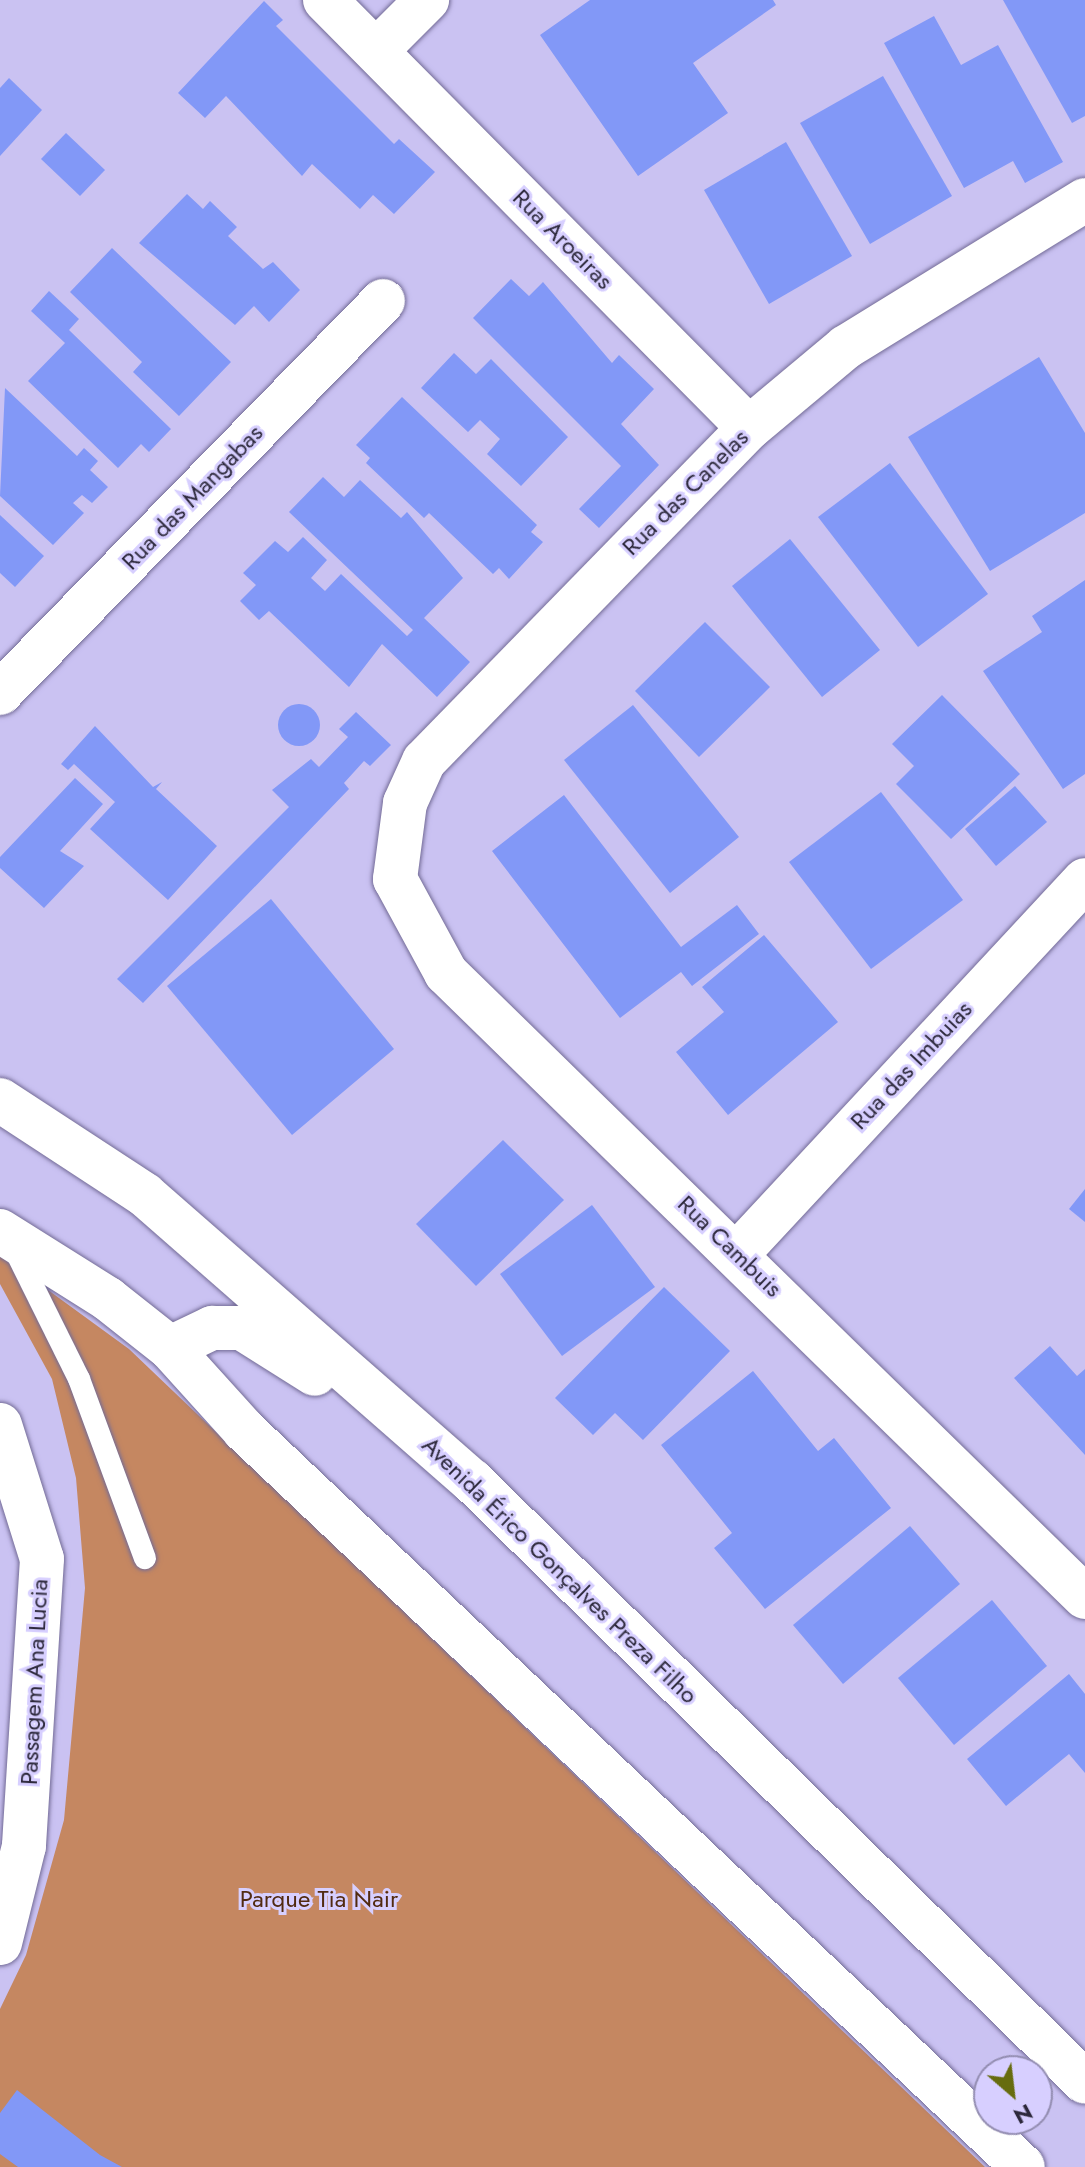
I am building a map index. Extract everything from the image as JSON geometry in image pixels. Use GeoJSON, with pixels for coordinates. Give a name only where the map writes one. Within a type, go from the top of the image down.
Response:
{"type":"FeatureCollection","features":[{"type":"Feature","properties":{"kind":"street","name":"Rua Aroeiras"},"geometry":{"type":"LineString","coordinates":[[325,0],[749,428]]}},
{"type":"Feature","properties":{"kind":"street"},"geometry":{"type":"LineString","coordinates":[[377,50],[427,0]]}},
{"type":"Feature","properties":{"kind":"street","name":"Rua das Canelas"},"geometry":{"type":"LineString","coordinates":[[395,879],[405,803],[424,761],[749,428],[846,347],[1085,200]]}},
{"type":"Feature","properties":{"kind":"street","name":"Rua das Mangabas"},"geometry":{"type":"LineString","coordinates":[[0,693],[383,301]]}},
{"type":"Feature","properties":{"kind":"street","name":"Rua Cambuis"},"geometry":{"type":"LineString","coordinates":[[395,879],[446,973],[738,1253],[1085,1597]]}},
{"type":"Feature","properties":{"kind":"street","name":"Rua das Imbuias"},"geometry":{"type":"LineString","coordinates":[[738,1253],[1085,880]]}},
{"type":"Feature","properties":{"kind":"street","name":"Avenida Érico Gonçalves Preza Filho"},"geometry":{"type":"LineString","coordinates":[[0,1100],[145,1195],[472,1481],[1085,2082]]}},
{"type":"Feature","properties":{"kind":"street"},"geometry":{"type":"LineString","coordinates":[[4,1234],[108,1299],[170,1348],[244,1430],[1023,2167]]}},
{"type":"Feature","properties":{"kind":"street"},"geometry":{"type":"LineString","coordinates":[[170,1348],[212,1328],[242,1328],[276,1343],[365,1414],[472,1481]]}},
{"type":"Feature","properties":{"kind":"street","name":"Passagem Ana Lucia"},"geometry":{"type":"LineString","coordinates":[[0,1425],[42,1559],[24,1846],[0,1943]]}},
{"type":"Feature","properties":{"kind":"lane"},"geometry":{"type":"LineString","coordinates":[[4,1234],[79,1379],[145,1558]]}},
{"type":"Feature","properties":{"kind":"green space","name":"Parque Tia Nair"},"geometry":{"type":"Polygon","coordinates":[[[0,1255],[129,1349],[985,2167],[0,2167],[0,2009],[26,1955],[64,1820],[85,1588],[76,1478],[52,1379],[0,1284],[0,1255]]]}},
{"type":"Feature","properties":{"kind":"building"},"geometry":{"type":"Polygon","coordinates":[[[590,0],[773,0],[776,5],[693,63],[728,113],[638,176],[540,35],[590,0]]]}},
{"type":"Feature","properties":{"kind":"building"},"geometry":{"type":"Polygon","coordinates":[[[1003,0],[1085,0],[1085,116],[1072,123],[1003,0]]]}},
{"type":"Feature","properties":{"kind":"building"},"geometry":{"type":"Polygon","coordinates":[[[264,1],[283,20],[276,26],[394,144],[399,139],[435,172],[394,214],[373,195],[360,209],[312,164],[302,176],[226,96],[205,118],[178,93],[264,1]]]}},
{"type":"Feature","properties":{"kind":"building"},"geometry":{"type":"Polygon","coordinates":[[[934,16],[961,65],[998,45],[1063,162],[1025,183],[1013,161],[964,188],[884,43],[934,16]]]}},
{"type":"Feature","properties":{"kind":"building"},"geometry":{"type":"Polygon","coordinates":[[[883,76],[952,196],[870,244],[800,123],[883,76]]]}},
{"type":"Feature","properties":{"kind":"building"},"geometry":{"type":"Polygon","coordinates":[[[9,78],[42,110],[0,156],[0,88],[9,78]]]}},
{"type":"Feature","properties":{"kind":"building"},"geometry":{"type":"Polygon","coordinates":[[[66,133],[105,170],[80,196],[41,159],[66,133]]]}},
{"type":"Feature","properties":{"kind":"building"},"geometry":{"type":"Polygon","coordinates":[[[786,142],[852,256],[769,304],[704,190],[786,142]]]}},
{"type":"Feature","properties":{"kind":"building"},"geometry":{"type":"Polygon","coordinates":[[[187,194],[203,209],[210,201],[237,227],[228,236],[263,269],[273,262],[300,290],[269,322],[254,306],[235,325],[139,243],[187,194]]]}},
{"type":"Feature","properties":{"kind":"building"},"geometry":{"type":"Polygon","coordinates":[[[112,248],[231,362],[179,416],[133,372],[142,362],[70,292],[112,248]]]}},
{"type":"Feature","properties":{"kind":"building"},"geometry":{"type":"Polygon","coordinates":[[[511,279],[529,296],[543,282],[612,363],[619,355],[654,389],[621,424],[659,465],[599,528],[579,509],[621,466],[473,318],[511,279]]]}},
{"type":"Feature","properties":{"kind":"building"},"geometry":{"type":"Polygon","coordinates":[[[49,291],[79,319],[69,330],[171,429],[149,452],[141,444],[118,468],[28,381],[65,343],[31,311],[49,291]]]}},
{"type":"Feature","properties":{"kind":"building"},"geometry":{"type":"Polygon","coordinates":[[[454,353],[476,374],[491,359],[568,437],[521,486],[487,454],[500,439],[480,420],[468,432],[421,388],[454,353]]]}},
{"type":"Feature","properties":{"kind":"building"},"geometry":{"type":"Polygon","coordinates":[[[1039,357],[1085,433],[1085,513],[990,571],[908,437],[1039,357]]]}},
{"type":"Feature","properties":{"kind":"building"},"geometry":{"type":"Polygon","coordinates":[[[5,388],[77,456],[84,448],[98,461],[90,470],[108,487],[92,503],[82,495],[73,503],[84,513],[53,545],[0,496],[5,388]]]}},
{"type":"Feature","properties":{"kind":"building"},"geometry":{"type":"Polygon","coordinates":[[[402,397],[537,525],[531,532],[543,542],[509,579],[499,568],[493,574],[429,513],[424,518],[366,463],[370,458],[356,445],[402,397]]]}},
{"type":"Feature","properties":{"kind":"building"},"geometry":{"type":"Polygon","coordinates":[[[890,463],[988,594],[918,647],[818,517],[890,463]]]}},
{"type":"Feature","properties":{"kind":"building"},"geometry":{"type":"Polygon","coordinates":[[[323,477],[344,497],[360,480],[401,518],[407,512],[463,578],[424,618],[470,662],[437,697],[382,644],[349,687],[269,611],[259,620],[240,601],[256,585],[243,573],[275,541],[288,552],[303,537],[327,560],[311,578],[325,591],[341,574],[407,636],[413,630],[289,512],[323,477]]]}},
{"type":"Feature","properties":{"kind":"building"},"geometry":{"type":"Polygon","coordinates":[[[0,515],[44,556],[15,587],[0,573],[0,515]]]}},
{"type":"Feature","properties":{"kind":"building"},"geometry":{"type":"Polygon","coordinates":[[[790,539],[880,650],[822,697],[732,586],[790,539]]]}},
{"type":"Feature","properties":{"kind":"building"},"geometry":{"type":"Polygon","coordinates":[[[1085,580],[1085,774],[1063,789],[983,671],[1042,632],[1032,616],[1085,580]]]}},
{"type":"Feature","properties":{"kind":"building"},"geometry":{"type":"Polygon","coordinates":[[[705,622],[770,687],[699,757],[635,691],[705,622]]]}},
{"type":"Feature","properties":{"kind":"building"},"geometry":{"type":"Polygon","coordinates":[[[942,695],[1020,774],[951,839],[896,784],[914,766],[892,744],[942,695]]]}},
{"type":"Feature","properties":{"kind":"building"},"geometry":{"type":"Polygon","coordinates":[[[299,704],[314,710],[320,725],[314,740],[299,746],[284,740],[278,725],[284,710],[299,704]]]}},
{"type":"Feature","properties":{"kind":"building"},"geometry":{"type":"Polygon","coordinates":[[[633,705],[739,837],[670,893],[564,760],[633,705]]]}},
{"type":"Feature","properties":{"kind":"building"},"geometry":{"type":"Polygon","coordinates":[[[356,712],[391,745],[370,766],[364,761],[344,783],[349,789],[143,1003],[117,979],[289,807],[272,790],[311,759],[319,767],[348,737],[339,729],[356,712]]]}},
{"type":"Feature","properties":{"kind":"building"},"geometry":{"type":"Polygon","coordinates":[[[95,726],[153,787],[162,782],[156,789],[217,846],[168,900],[90,829],[115,802],[74,764],[68,770],[61,764],[95,726]]]}},
{"type":"Feature","properties":{"kind":"building"},"geometry":{"type":"Polygon","coordinates":[[[75,778],[103,804],[60,851],[84,866],[44,908],[0,868],[0,857],[75,778]]]}},
{"type":"Feature","properties":{"kind":"building"},"geometry":{"type":"Polygon","coordinates":[[[1015,786],[1047,822],[996,866],[965,829],[1015,786]]]}},
{"type":"Feature","properties":{"kind":"building"},"geometry":{"type":"Polygon","coordinates":[[[881,792],[963,900],[871,969],[789,862],[881,792]]]}},
{"type":"Feature","properties":{"kind":"building"},"geometry":{"type":"Polygon","coordinates":[[[564,795],[681,947],[737,905],[759,934],[692,986],[681,972],[620,1018],[492,851],[564,795]]]}},
{"type":"Feature","properties":{"kind":"building"},"geometry":{"type":"Polygon","coordinates":[[[271,899],[394,1049],[292,1135],[167,986],[271,899]]]}},
{"type":"Feature","properties":{"kind":"building"},"geometry":{"type":"Polygon","coordinates":[[[764,935],[838,1022],[728,1115],[676,1052],[724,1012],[702,987],[764,935]]]}},
{"type":"Feature","properties":{"kind":"building"},"geometry":{"type":"Polygon","coordinates":[[[503,1140],[564,1200],[476,1286],[416,1224],[503,1140]]]}},
{"type":"Feature","properties":{"kind":"building"},"geometry":{"type":"Polygon","coordinates":[[[1085,1189],[1085,1222],[1069,1209],[1085,1189]]]}},
{"type":"Feature","properties":{"kind":"building"},"geometry":{"type":"Polygon","coordinates":[[[592,1205],[655,1287],[562,1356],[500,1274],[592,1205]]]}},
{"type":"Feature","properties":{"kind":"building"},"geometry":{"type":"Polygon","coordinates":[[[664,1287],[730,1351],[643,1440],[615,1413],[593,1435],[555,1398],[664,1287]]]}},
{"type":"Feature","properties":{"kind":"building"},"geometry":{"type":"Polygon","coordinates":[[[1050,1346],[1077,1376],[1085,1369],[1085,1455],[1014,1378],[1050,1346]]]}},
{"type":"Feature","properties":{"kind":"building"},"geometry":{"type":"Polygon","coordinates":[[[753,1371],[818,1451],[834,1438],[891,1508],[765,1609],[714,1548],[732,1533],[661,1445],[753,1371]]]}},
{"type":"Feature","properties":{"kind":"building"},"geometry":{"type":"Polygon","coordinates":[[[910,1526],[960,1584],[843,1684],[793,1625],[910,1526]]]}},
{"type":"Feature","properties":{"kind":"building"},"geometry":{"type":"Polygon","coordinates":[[[992,1600],[1047,1666],[954,1745],[898,1678],[992,1600]]]}},
{"type":"Feature","properties":{"kind":"building"},"geometry":{"type":"Polygon","coordinates":[[[1069,1674],[1085,1694],[1085,1773],[1069,1754],[1006,1806],[967,1759],[1069,1674]]]}},
{"type":"Feature","properties":{"kind":"building"},"geometry":{"type":"Polygon","coordinates":[[[17,2090],[100,2155],[122,2167],[18,2167],[0,2154],[0,2113],[17,2090]]]}}]}
